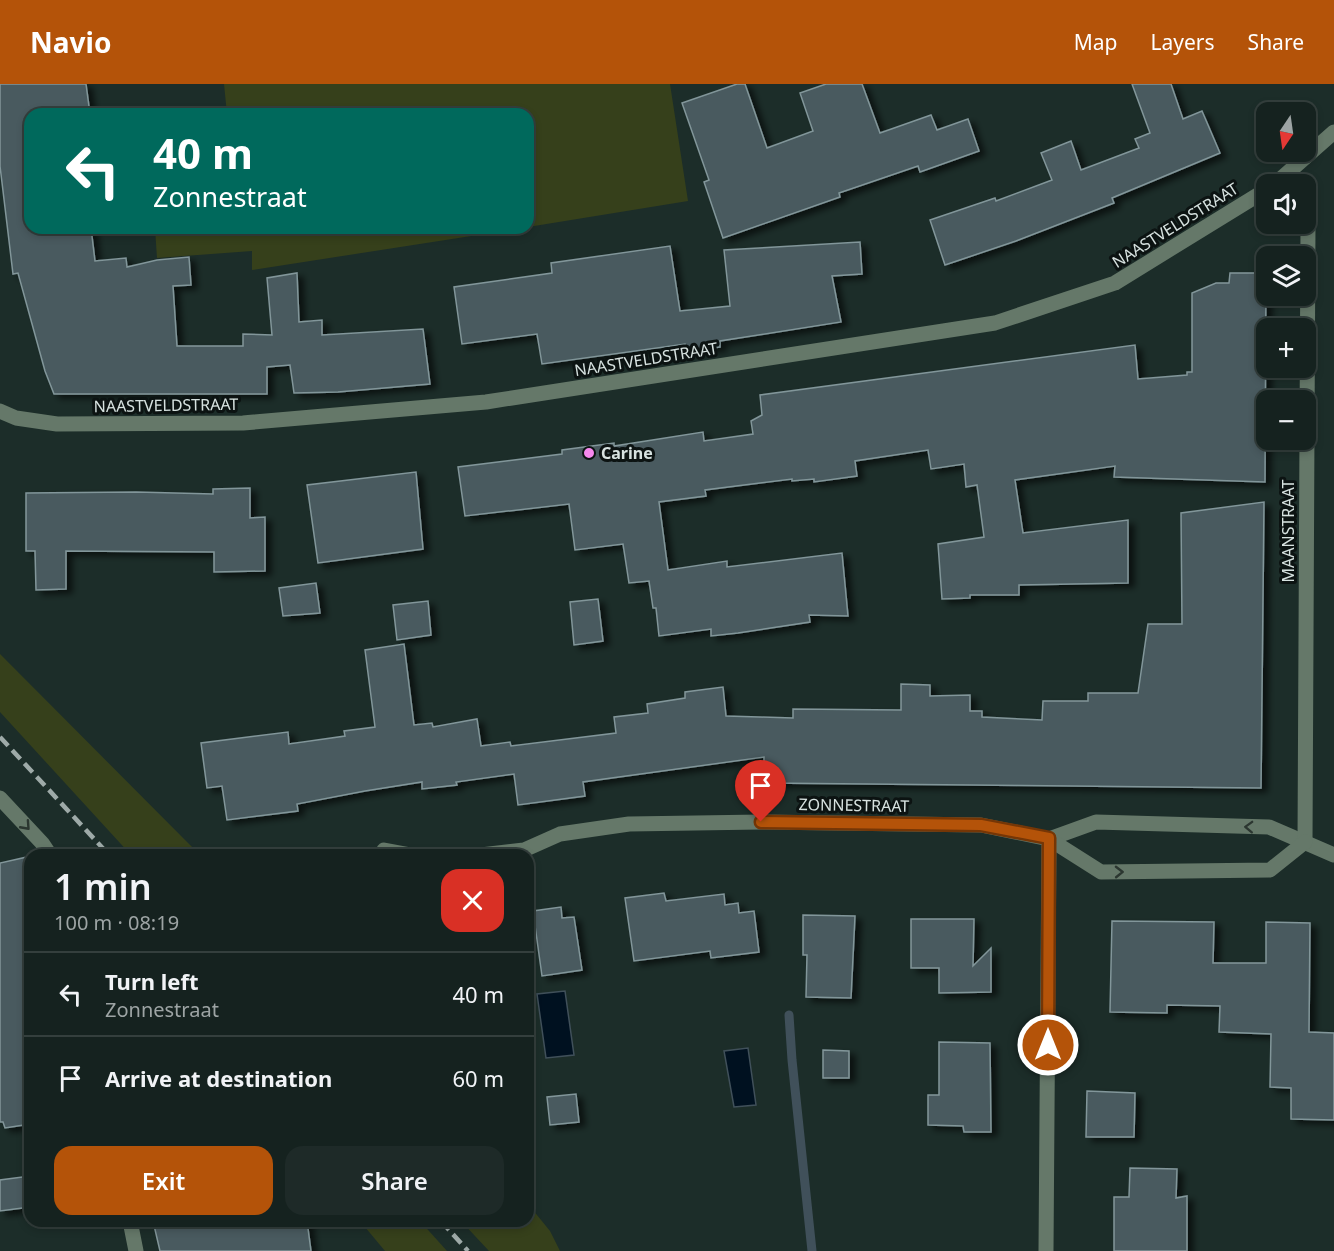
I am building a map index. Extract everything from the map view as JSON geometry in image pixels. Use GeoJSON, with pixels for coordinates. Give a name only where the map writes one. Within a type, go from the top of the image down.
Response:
{"type":"FeatureCollection","features":[{"type":"Feature","properties":{"kind":"street"},"geometry":{"type":"LineString","coordinates":[[1286,174],[1334,132]]}},
{"type":"Feature","properties":{"kind":"street","name":"NAASTVELDSTRAAT"},"geometry":{"type":"LineString","coordinates":[[0,411],[16,418],[57,424],[243,423],[463,404],[995,323],[1115,283],[1256,196]]}},
{"type":"Feature","properties":{"kind":"street","name":"MAANSTRAAT"},"geometry":{"type":"LineString","coordinates":[[1305,842],[1308,234]]}},
{"type":"Feature","properties":{"kind":"street"},"geometry":{"type":"LineString","coordinates":[[0,798],[46,849]]}},
{"type":"Feature","properties":{"kind":"street","name":"ZONNESTRAAT"},"geometry":{"type":"LineString","coordinates":[[526,849],[560,834],[629,824],[761,822],[981,825],[1049,838],[1101,872],[1270,870],[1305,842]]}},
{"type":"Feature","properties":{"kind":"street","name":"ZONNESTRAAT"},"geometry":{"type":"LineString","coordinates":[[1049,838],[1096,822],[1269,827],[1334,855]]}},
{"type":"Feature","properties":{"kind":"street"},"geometry":{"type":"LineString","coordinates":[[1046,1251],[1049,838]]}},
{"type":"Feature","properties":{"kind":"street"},"geometry":{"type":"LineString","coordinates":[[131,1227],[136,1251]]}},
{"type":"Feature","properties":{"kind":"green space"},"geometry":{"type":"Polygon","coordinates":[[[224,84],[670,84],[688,201],[534,226],[534,108],[226,108],[224,84]]]}},
{"type":"Feature","properties":{"kind":"green space"},"geometry":{"type":"Polygon","coordinates":[[[155,234],[484,234],[252,270],[252,251],[157,258],[155,234]]]}},
{"type":"Feature","properties":{"kind":"green space"},"geometry":{"type":"Polygon","coordinates":[[[0,654],[194,849],[126,849],[0,712],[0,654]]]}},
{"type":"Feature","properties":{"kind":"green space"},"geometry":{"type":"Polygon","coordinates":[[[534,1211],[550,1231],[560,1251],[489,1251],[467,1227],[534,1227],[534,1211]]]}},
{"type":"Feature","properties":{"kind":"green space"},"geometry":{"type":"Polygon","coordinates":[[[365,1227],[425,1227],[447,1251],[385,1251],[365,1227]]]}},
{"type":"Feature","properties":{"kind":"water"},"geometry":{"type":"Polygon","coordinates":[[[565,991],[574,1055],[546,1058],[537,994],[565,991]]]}},
{"type":"Feature","properties":{"kind":"water"},"geometry":{"type":"Polygon","coordinates":[[[748,1048],[756,1105],[734,1107],[724,1051],[748,1048]]]}},
{"type":"Feature","properties":{"kind":"building"},"geometry":{"type":"Polygon","coordinates":[[[0,84],[86,84],[89,108],[24,108],[24,234],[92,234],[95,261],[126,258],[127,267],[157,260],[189,257],[191,285],[173,286],[177,346],[243,346],[243,334],[272,335],[267,278],[297,273],[299,322],[322,320],[322,335],[423,329],[430,384],[338,392],[294,393],[290,365],[267,367],[267,394],[54,394],[45,371],[18,273],[13,274],[0,166],[0,84]]]}},
{"type":"Feature","properties":{"kind":"building"},"geometry":{"type":"Polygon","coordinates":[[[737,84],[745,84],[767,148],[813,131],[800,93],[826,84],[862,84],[880,133],[931,115],[937,130],[968,119],[979,151],[920,172],[918,166],[839,193],[840,197],[723,238],[704,182],[709,180],[682,103],[737,84]]]}},
{"type":"Feature","properties":{"kind":"building"},"geometry":{"type":"Polygon","coordinates":[[[1132,84],[1171,84],[1183,119],[1202,111],[1220,153],[1112,198],[1114,203],[1016,241],[945,265],[930,220],[995,198],[996,201],[1052,180],[1041,153],[1071,141],[1081,170],[1139,148],[1135,139],[1150,133],[1132,84]]]}},
{"type":"Feature","properties":{"kind":"building"},"geometry":{"type":"Polygon","coordinates":[[[860,242],[862,274],[832,276],[841,322],[720,341],[720,347],[685,351],[685,344],[542,364],[537,334],[462,344],[454,287],[552,273],[551,263],[670,246],[680,311],[730,306],[724,250],[860,242]]]}},
{"type":"Feature","properties":{"kind":"building"},"geometry":{"type":"Polygon","coordinates":[[[1230,273],[1256,273],[1256,306],[1266,306],[1266,318],[1256,318],[1256,378],[1265,378],[1265,390],[1256,390],[1256,450],[1265,450],[1265,482],[1114,477],[1115,466],[1015,480],[1023,533],[1128,520],[1128,583],[1019,585],[1019,595],[970,595],[970,598],[942,599],[938,544],[984,537],[977,485],[966,487],[964,464],[931,469],[928,450],[855,461],[857,476],[814,482],[814,479],[792,481],[792,479],[705,490],[706,496],[659,502],[668,570],[727,561],[727,567],[842,553],[848,616],[809,615],[810,622],[738,633],[711,636],[711,629],[659,636],[656,608],[653,608],[649,581],[629,583],[623,544],[575,550],[569,504],[465,516],[458,467],[562,454],[562,450],[614,443],[614,446],[703,432],[704,441],[753,434],[751,421],[762,415],[760,395],[1135,345],[1138,379],[1187,375],[1187,372],[1192,372],[1192,293],[1216,283],[1229,283],[1230,273]]]}},
{"type":"Feature","properties":{"kind":"building"},"geometry":{"type":"Polygon","coordinates":[[[416,472],[423,549],[318,563],[307,485],[416,472]]]}},
{"type":"Feature","properties":{"kind":"building"},"geometry":{"type":"Polygon","coordinates":[[[250,488],[250,518],[265,517],[265,571],[214,572],[214,552],[66,551],[66,589],[36,590],[35,551],[26,551],[26,493],[213,494],[213,489],[250,488]]]}},
{"type":"Feature","properties":{"kind":"building"},"geometry":{"type":"Polygon","coordinates":[[[1264,502],[1261,788],[764,783],[764,757],[583,782],[585,796],[518,805],[514,774],[422,789],[422,782],[365,791],[297,804],[298,811],[227,820],[222,786],[207,788],[201,743],[288,732],[289,744],[345,736],[344,731],[375,727],[365,650],[404,644],[414,725],[432,723],[433,727],[477,719],[481,746],[510,742],[511,746],[616,733],[614,717],[648,713],[647,704],[685,698],[685,692],[723,687],[726,716],[793,718],[793,709],[901,710],[901,684],[930,685],[930,696],[970,695],[970,711],[982,711],[982,717],[1042,720],[1043,701],[1088,701],[1088,693],[1138,693],[1148,624],[1182,624],[1181,513],[1264,502]]]}},
{"type":"Feature","properties":{"kind":"building"},"geometry":{"type":"Polygon","coordinates":[[[316,583],[320,613],[283,616],[279,588],[316,583]]]}},
{"type":"Feature","properties":{"kind":"building"},"geometry":{"type":"Polygon","coordinates":[[[598,599],[603,641],[574,645],[570,602],[598,599]]]}},
{"type":"Feature","properties":{"kind":"building"},"geometry":{"type":"Polygon","coordinates":[[[428,601],[431,635],[397,640],[393,605],[428,601]]]}},
{"type":"Feature","properties":{"kind":"building"},"geometry":{"type":"Polygon","coordinates":[[[24,858],[24,1125],[5,1128],[3,1122],[0,1122],[0,863],[24,858]]]}},
{"type":"Feature","properties":{"kind":"building"},"geometry":{"type":"Polygon","coordinates":[[[664,893],[666,901],[724,894],[725,905],[738,903],[739,913],[754,911],[759,952],[711,958],[710,951],[634,961],[625,898],[664,893]]]}},
{"type":"Feature","properties":{"kind":"building"},"geometry":{"type":"Polygon","coordinates":[[[561,907],[562,918],[574,917],[582,970],[542,976],[534,911],[561,907]]]}},
{"type":"Feature","properties":{"kind":"building"},"geometry":{"type":"Polygon","coordinates":[[[803,915],[855,916],[851,998],[806,997],[807,955],[803,955],[803,915]]]}},
{"type":"Feature","properties":{"kind":"building"},"geometry":{"type":"Polygon","coordinates":[[[911,919],[974,919],[973,966],[991,948],[991,992],[939,993],[939,968],[911,968],[911,919]]]}},
{"type":"Feature","properties":{"kind":"building"},"geometry":{"type":"Polygon","coordinates":[[[1112,921],[1214,922],[1213,963],[1266,963],[1266,922],[1310,923],[1309,1032],[1334,1033],[1334,1120],[1291,1119],[1291,1088],[1270,1087],[1271,1034],[1219,1032],[1220,1006],[1167,1005],[1167,1013],[1110,1012],[1112,921]]]}},
{"type":"Feature","properties":{"kind":"building"},"geometry":{"type":"Polygon","coordinates":[[[939,1042],[990,1043],[991,1132],[964,1132],[963,1126],[928,1125],[928,1095],[939,1095],[939,1042]]]}},
{"type":"Feature","properties":{"kind":"building"},"geometry":{"type":"Polygon","coordinates":[[[823,1050],[849,1051],[849,1078],[823,1078],[823,1050]]]}},
{"type":"Feature","properties":{"kind":"building"},"geometry":{"type":"Polygon","coordinates":[[[1087,1091],[1135,1093],[1134,1137],[1086,1137],[1087,1091]]]}},
{"type":"Feature","properties":{"kind":"building"},"geometry":{"type":"Polygon","coordinates":[[[576,1094],[579,1122],[550,1125],[547,1097],[576,1094]]]}},
{"type":"Feature","properties":{"kind":"building"},"geometry":{"type":"Polygon","coordinates":[[[1130,1168],[1177,1169],[1176,1198],[1187,1196],[1187,1251],[1114,1251],[1114,1197],[1129,1197],[1130,1168]]]}},
{"type":"Feature","properties":{"kind":"building"},"geometry":{"type":"Polygon","coordinates":[[[24,1177],[24,1208],[0,1211],[0,1180],[24,1177]]]}},
{"type":"Feature","properties":{"kind":"building"},"geometry":{"type":"Polygon","coordinates":[[[154,1227],[308,1227],[311,1251],[160,1251],[154,1227]]]}},
{"type":"Feature","properties":{"kind":"waterway"},"geometry":{"type":"LineString","coordinates":[[789,1015],[812,1251]]}},
{"type":"Feature","properties":{"kind":"railway"},"geometry":{"type":"LineString","coordinates":[[0,737],[103,849]]}},
{"type":"Feature","properties":{"kind":"railway"},"geometry":{"type":"LineString","coordinates":[[446,1227],[468,1251]]}},
{"type":"Feature","properties":{"kind":"place","name":"Carine"},"geometry":{"type":"Point","coordinates":[589,453]}},
{"type":"Feature","properties":{"kind":"route"},"geometry":{"type":"LineString","coordinates":[[761,822],[981,825],[1049,838],[1048,1045]]}}]}
